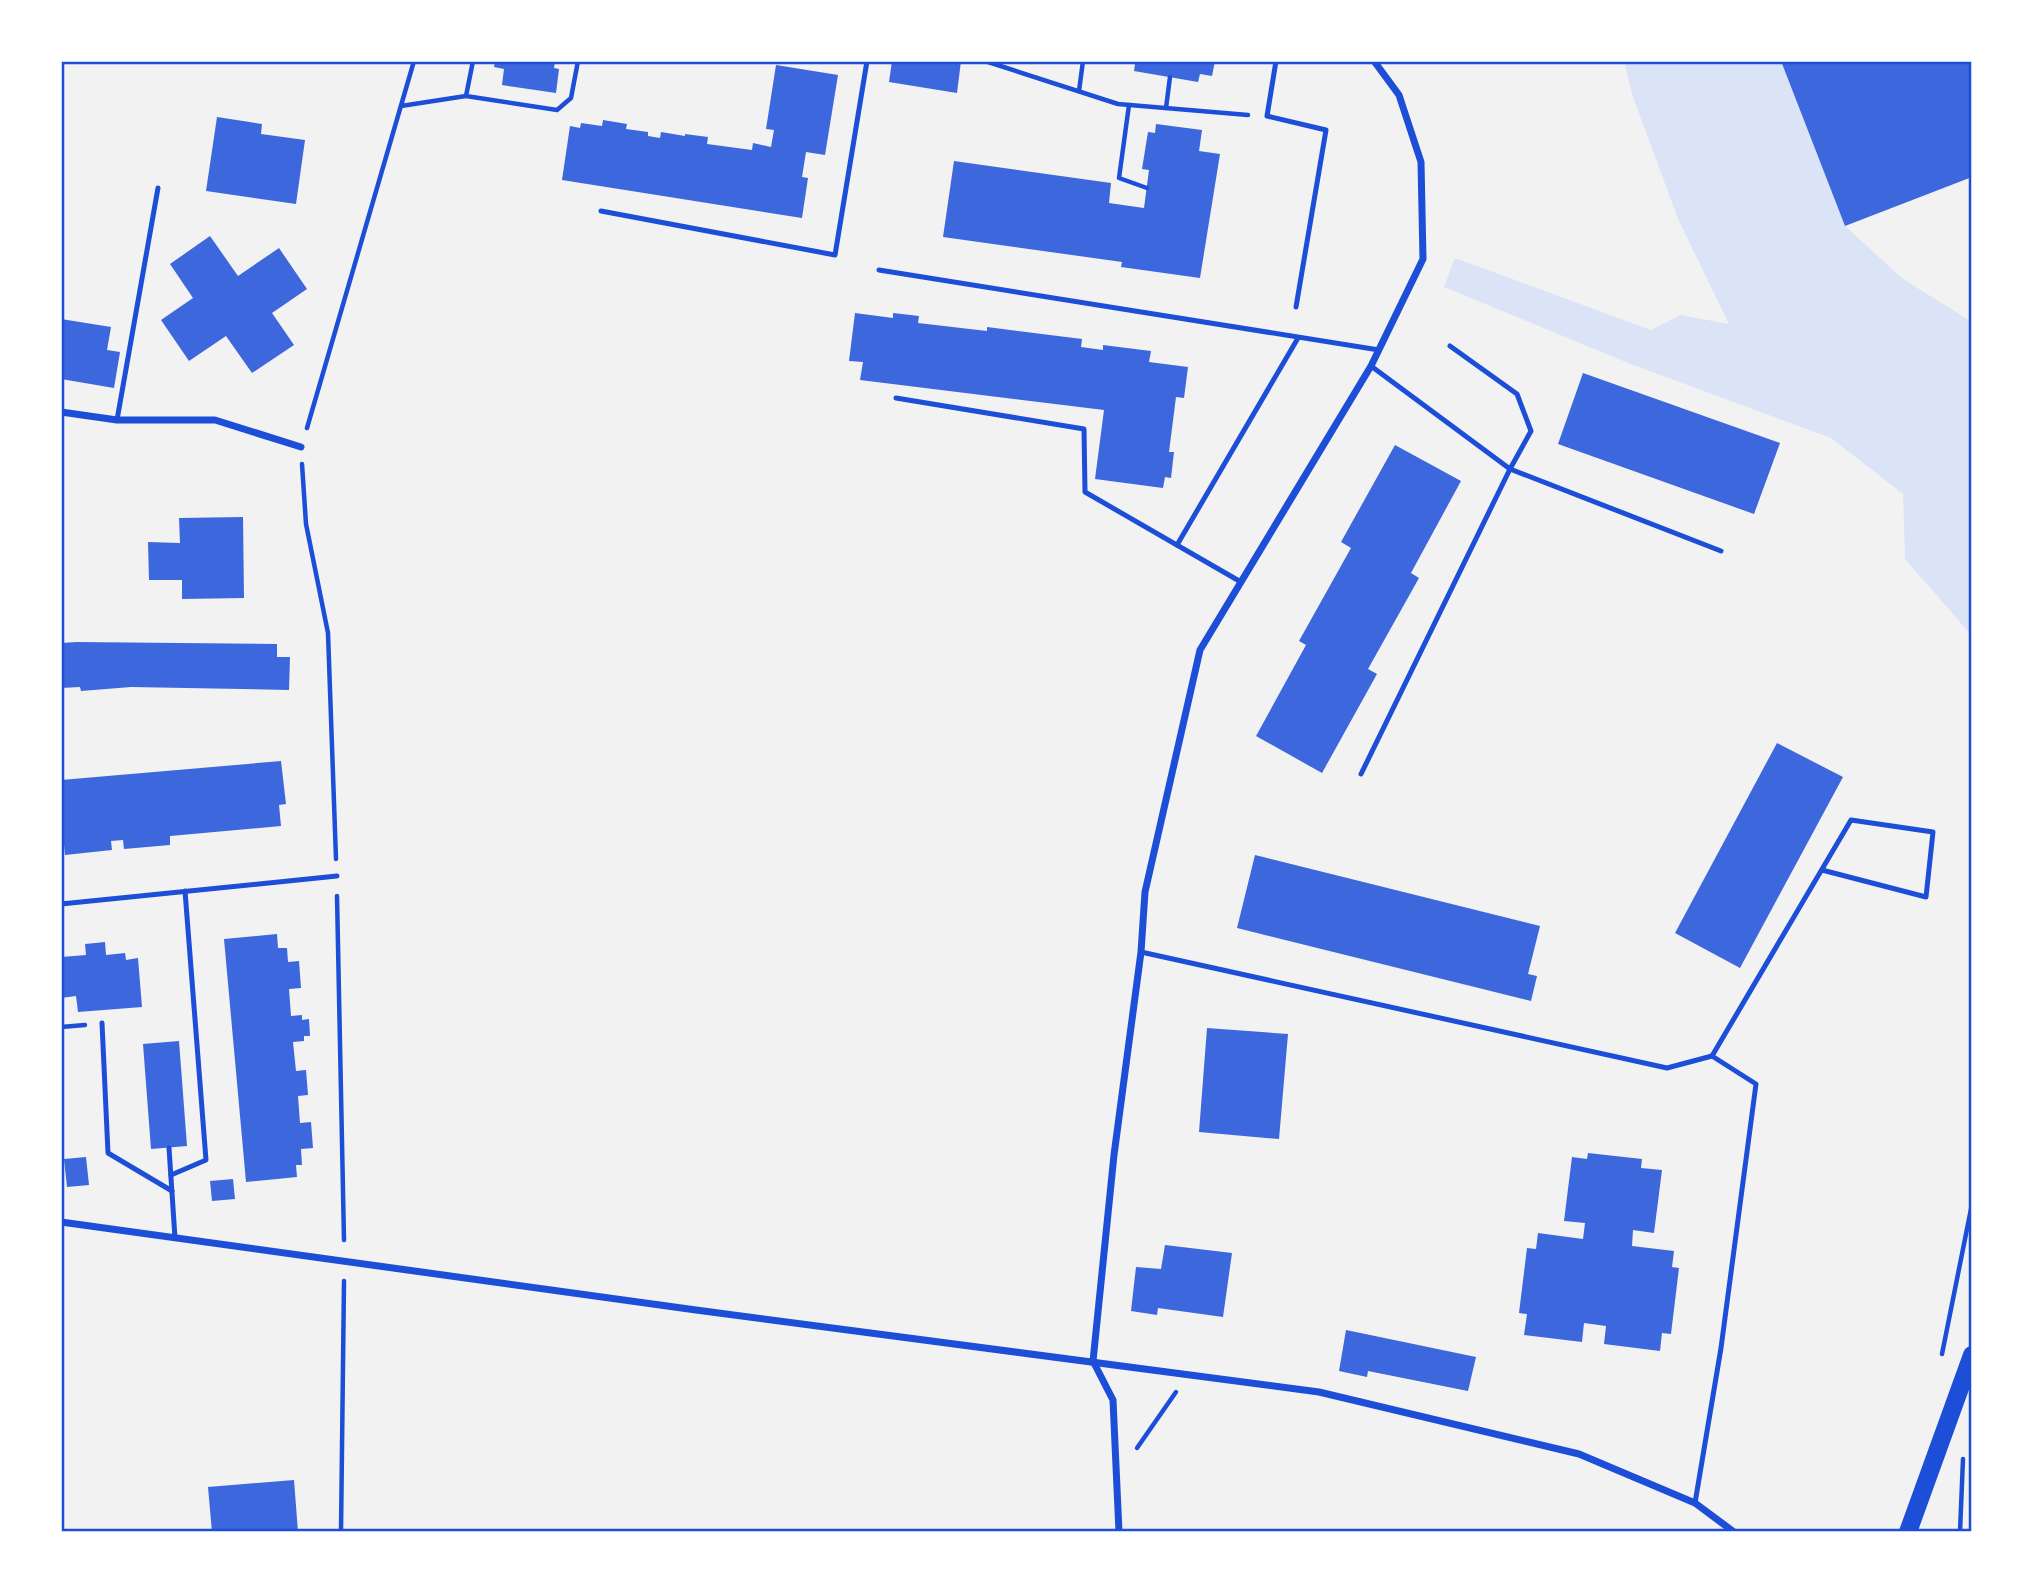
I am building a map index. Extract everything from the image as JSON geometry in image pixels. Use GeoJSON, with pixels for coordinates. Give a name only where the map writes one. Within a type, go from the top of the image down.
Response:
{"type":"FeatureCollection","features":[{"type":"Feature","properties":{"kind":"main road"},"geometry":{"type":"LineString","coordinates":[[1908,1532],[1972,1355]]}},
{"type":"Feature","properties":{"kind":"street"},"geometry":{"type":"LineString","coordinates":[[1119,1532],[1112,1400],[1093,1361],[1114,1155],[1141,953],[1144,892],[1200,650],[1371,366],[1423,259],[1421,162],[1399,95],[1374,61]]}},
{"type":"Feature","properties":{"kind":"street"},"geometry":{"type":"LineString","coordinates":[[61,412],[117,420],[215,420],[301,447]]}},
{"type":"Feature","properties":{"kind":"street"},"geometry":{"type":"LineString","coordinates":[[61,1222],[1319,1392],[1579,1454],[1695,1503],[1734,1532]]}},
{"type":"Feature","properties":{"kind":"lane"},"geometry":{"type":"LineString","coordinates":[[601,211],[835,255],[867,61]]}},
{"type":"Feature","properties":{"kind":"lane"},"geometry":{"type":"LineString","coordinates":[[1276,61],[1266,116],[1326,130],[1296,307]]}},
{"type":"Feature","properties":{"kind":"lane"},"geometry":{"type":"LineString","coordinates":[[117,420],[158,188]]}},
{"type":"Feature","properties":{"kind":"lane"},"geometry":{"type":"LineString","coordinates":[[879,270],[1379,350]]}},
{"type":"Feature","properties":{"kind":"lane"},"geometry":{"type":"LineString","coordinates":[[1177,545],[1298,338]]}},
{"type":"Feature","properties":{"kind":"lane"},"geometry":{"type":"LineString","coordinates":[[1361,774],[1531,431],[1517,394],[1450,346]]}},
{"type":"Feature","properties":{"kind":"lane"},"geometry":{"type":"LineString","coordinates":[[1371,366],[1510,469],[1721,551]]}},
{"type":"Feature","properties":{"kind":"lane"},"geometry":{"type":"LineString","coordinates":[[896,398],[1084,429],[1085,492],[1241,582]]}},
{"type":"Feature","properties":{"kind":"lane"},"geometry":{"type":"LineString","coordinates":[[1141,953],[1667,1068],[1712,1056],[1851,820],[1933,832],[1926,897],[1822,870]]}},
{"type":"Feature","properties":{"kind":"lane"},"geometry":{"type":"LineString","coordinates":[[61,904],[337,876]]}},
{"type":"Feature","properties":{"kind":"lane"},"geometry":{"type":"LineString","coordinates":[[171,1175],[206,1160],[185,891]]}},
{"type":"Feature","properties":{"kind":"lane"},"geometry":{"type":"LineString","coordinates":[[102,1023],[108,1153],[172,1191]]}},
{"type":"Feature","properties":{"kind":"lane"},"geometry":{"type":"LineString","coordinates":[[1695,1503],[1721,1348],[1756,1084],[1712,1056]]}},
{"type":"Feature","properties":{"kind":"lane"},"geometry":{"type":"LineString","coordinates":[[169,1148],[175,1237]]}},
{"type":"Feature","properties":{"kind":"path"},"geometry":{"type":"LineString","coordinates":[[341,1532],[344,1261],[337,876],[328,633],[306,524],[301,447],[414,61]]}},
{"type":"Feature","properties":{"kind":"path"},"geometry":{"type":"LineString","coordinates":[[466,96],[473,61]]}},
{"type":"Feature","properties":{"kind":"path"},"geometry":{"type":"LineString","coordinates":[[401,106],[466,96],[557,110],[571,98],[578,61]]}},
{"type":"Feature","properties":{"kind":"path"},"geometry":{"type":"LineString","coordinates":[[985,61],[1118,104],[1266,116]]}},
{"type":"Feature","properties":{"kind":"path"},"geometry":{"type":"LineString","coordinates":[[1079,91],[1083,61]]}},
{"type":"Feature","properties":{"kind":"path"},"geometry":{"type":"LineString","coordinates":[[1166,108],[1170,77]]}},
{"type":"Feature","properties":{"kind":"path"},"geometry":{"type":"LineString","coordinates":[[1129,105],[1119,177],[1147,188]]}},
{"type":"Feature","properties":{"kind":"path"},"geometry":{"type":"LineString","coordinates":[[1940,1367],[1972,1204]]}},
{"type":"Feature","properties":{"kind":"path"},"geometry":{"type":"LineString","coordinates":[[1118,1474],[1189,1375]]}},
{"type":"Feature","properties":{"kind":"path"},"geometry":{"type":"LineString","coordinates":[[1960,1532],[1963,1457]]}},
{"type":"Feature","properties":{"kind":"shaded area"},"geometry":{"type":"Polygon","coordinates":[[[1624,61],[1781,61],[1845,226],[1903,279],[1972,322],[1972,636],[1905,559],[1903,494],[1831,438],[1628,363],[1444,287],[1455,258],[1651,330],[1681,315],[1729,324],[1678,219],[1632,94],[1624,61]]]}},
{"type":"Feature","properties":{"kind":"building"},"geometry":{"type":"Polygon","coordinates":[[[495,61],[555,61],[554,68],[559,69],[556,93],[502,85],[504,69],[494,67],[495,61]]]}},
{"type":"Feature","properties":{"kind":"building"},"geometry":{"type":"Polygon","coordinates":[[[892,61],[961,61],[957,93],[889,82],[892,61]]]}},
{"type":"Feature","properties":{"kind":"building"},"geometry":{"type":"Polygon","coordinates":[[[1131,61],[1215,61],[1212,76],[1200,74],[1198,82],[1134,71],[1135,64],[1131,61]]]}},
{"type":"Feature","properties":{"kind":"building"},"geometry":{"type":"Polygon","coordinates":[[[1781,61],[1972,61],[1972,177],[1845,226],[1781,61]]]}},
{"type":"Feature","properties":{"kind":"building"},"geometry":{"type":"Polygon","coordinates":[[[776,65],[838,75],[825,155],[806,152],[802,177],[808,178],[802,218],[562,180],[570,126],[580,128],[581,123],[602,126],[603,120],[627,124],[626,129],[648,132],[648,136],[660,138],[661,132],[708,137],[707,144],[752,150],[753,143],[771,147],[774,130],[766,129],[776,65]]]}},
{"type":"Feature","properties":{"kind":"building"},"geometry":{"type":"Polygon","coordinates":[[[217,117],[262,124],[261,134],[305,140],[296,204],[206,191],[217,117]]]}},
{"type":"Feature","properties":{"kind":"building"},"geometry":{"type":"Polygon","coordinates":[[[1156,124],[1202,130],[1199,151],[1220,154],[1200,278],[1121,267],[1122,262],[943,237],[954,161],[1111,183],[1109,203],[1144,208],[1149,170],[1142,169],[1148,132],[1155,133],[1156,124]]]}},
{"type":"Feature","properties":{"kind":"building"},"geometry":{"type":"Polygon","coordinates":[[[210,236],[238,276],[279,248],[307,289],[272,313],[294,345],[252,373],[226,336],[189,361],[161,320],[193,298],[170,264],[210,236]]]}},
{"type":"Feature","properties":{"kind":"building"},"geometry":{"type":"Polygon","coordinates":[[[855,313],[893,318],[893,313],[919,316],[918,323],[987,331],[987,327],[1082,339],[1081,347],[1103,350],[1103,345],[1151,351],[1149,362],[1188,367],[1184,398],[1176,397],[1169,452],[1174,452],[1171,478],[1165,477],[1163,488],[1095,479],[1104,410],[860,380],[863,362],[849,361],[855,313]]]}},
{"type":"Feature","properties":{"kind":"building"},"geometry":{"type":"Polygon","coordinates":[[[61,319],[111,327],[107,350],[120,352],[114,388],[61,379],[61,319]]]}},
{"type":"Feature","properties":{"kind":"building"},"geometry":{"type":"Polygon","coordinates":[[[1583,373],[1780,443],[1754,514],[1558,444],[1583,373]]]}},
{"type":"Feature","properties":{"kind":"building"},"geometry":{"type":"Polygon","coordinates":[[[1395,445],[1461,481],[1411,573],[1419,578],[1368,669],[1377,674],[1322,773],[1256,736],[1306,645],[1299,641],[1351,548],[1341,542],[1395,445]]]}},
{"type":"Feature","properties":{"kind":"building"},"geometry":{"type":"Polygon","coordinates":[[[243,517],[244,598],[182,599],[182,580],[149,580],[148,542],[180,543],[179,518],[243,517]]]}},
{"type":"Feature","properties":{"kind":"building"},"geometry":{"type":"Polygon","coordinates":[[[61,643],[277,644],[277,657],[290,657],[289,690],[131,687],[81,691],[80,687],[61,688],[61,643]]]}},
{"type":"Feature","properties":{"kind":"building"},"geometry":{"type":"Polygon","coordinates":[[[1777,743],[1843,777],[1740,968],[1675,933],[1777,743]]]}},
{"type":"Feature","properties":{"kind":"building"},"geometry":{"type":"Polygon","coordinates":[[[281,761],[286,804],[279,805],[281,826],[170,836],[170,845],[124,849],[123,840],[111,841],[112,850],[65,855],[64,844],[61,844],[61,780],[281,761]]]}},
{"type":"Feature","properties":{"kind":"building"},"geometry":{"type":"Polygon","coordinates":[[[1255,855],[1540,926],[1528,974],[1537,976],[1531,1001],[1237,928],[1255,855]]]}},
{"type":"Feature","properties":{"kind":"building"},"geometry":{"type":"Polygon","coordinates":[[[277,934],[278,948],[287,948],[288,962],[299,961],[301,988],[289,989],[291,1016],[302,1015],[302,1020],[309,1019],[310,1036],[304,1036],[304,1041],[293,1042],[296,1071],[306,1070],[308,1095],[298,1096],[300,1123],[311,1122],[313,1148],[301,1149],[302,1165],[296,1165],[297,1177],[246,1182],[224,939],[277,934]]]}},
{"type":"Feature","properties":{"kind":"building"},"geometry":{"type":"Polygon","coordinates":[[[105,942],[106,955],[125,953],[126,960],[138,958],[142,1007],[78,1012],[76,996],[61,998],[61,957],[86,955],[85,944],[105,942]]]}},
{"type":"Feature","properties":{"kind":"building"},"geometry":{"type":"Polygon","coordinates":[[[1207,1028],[1288,1034],[1279,1139],[1199,1132],[1207,1028]]]}},
{"type":"Feature","properties":{"kind":"building"},"geometry":{"type":"Polygon","coordinates":[[[179,1041],[187,1146],[151,1149],[143,1044],[179,1041]]]}},
{"type":"Feature","properties":{"kind":"building"},"geometry":{"type":"Polygon","coordinates":[[[1588,1153],[1642,1159],[1641,1168],[1662,1170],[1654,1233],[1633,1230],[1632,1246],[1674,1251],[1672,1267],[1679,1268],[1671,1334],[1662,1333],[1660,1351],[1604,1344],[1606,1326],[1584,1323],[1582,1342],[1524,1335],[1527,1314],[1519,1313],[1527,1248],[1536,1249],[1538,1233],[1583,1239],[1585,1223],[1564,1221],[1572,1157],[1587,1159],[1588,1153]]]}},
{"type":"Feature","properties":{"kind":"building"},"geometry":{"type":"Polygon","coordinates":[[[86,1157],[89,1185],[67,1187],[64,1159],[86,1157]]]}},
{"type":"Feature","properties":{"kind":"building"},"geometry":{"type":"Polygon","coordinates":[[[233,1179],[235,1199],[212,1201],[210,1181],[233,1179]]]}},
{"type":"Feature","properties":{"kind":"building"},"geometry":{"type":"Polygon","coordinates":[[[1165,1245],[1232,1253],[1223,1317],[1158,1308],[1157,1315],[1131,1311],[1136,1267],[1161,1269],[1165,1245]]]}},
{"type":"Feature","properties":{"kind":"building"},"geometry":{"type":"Polygon","coordinates":[[[1346,1330],[1476,1357],[1468,1391],[1368,1371],[1367,1377],[1339,1371],[1346,1330]]]}},
{"type":"Feature","properties":{"kind":"building"},"geometry":{"type":"Polygon","coordinates":[[[294,1480],[298,1532],[212,1532],[208,1487],[294,1480]]]}}]}
